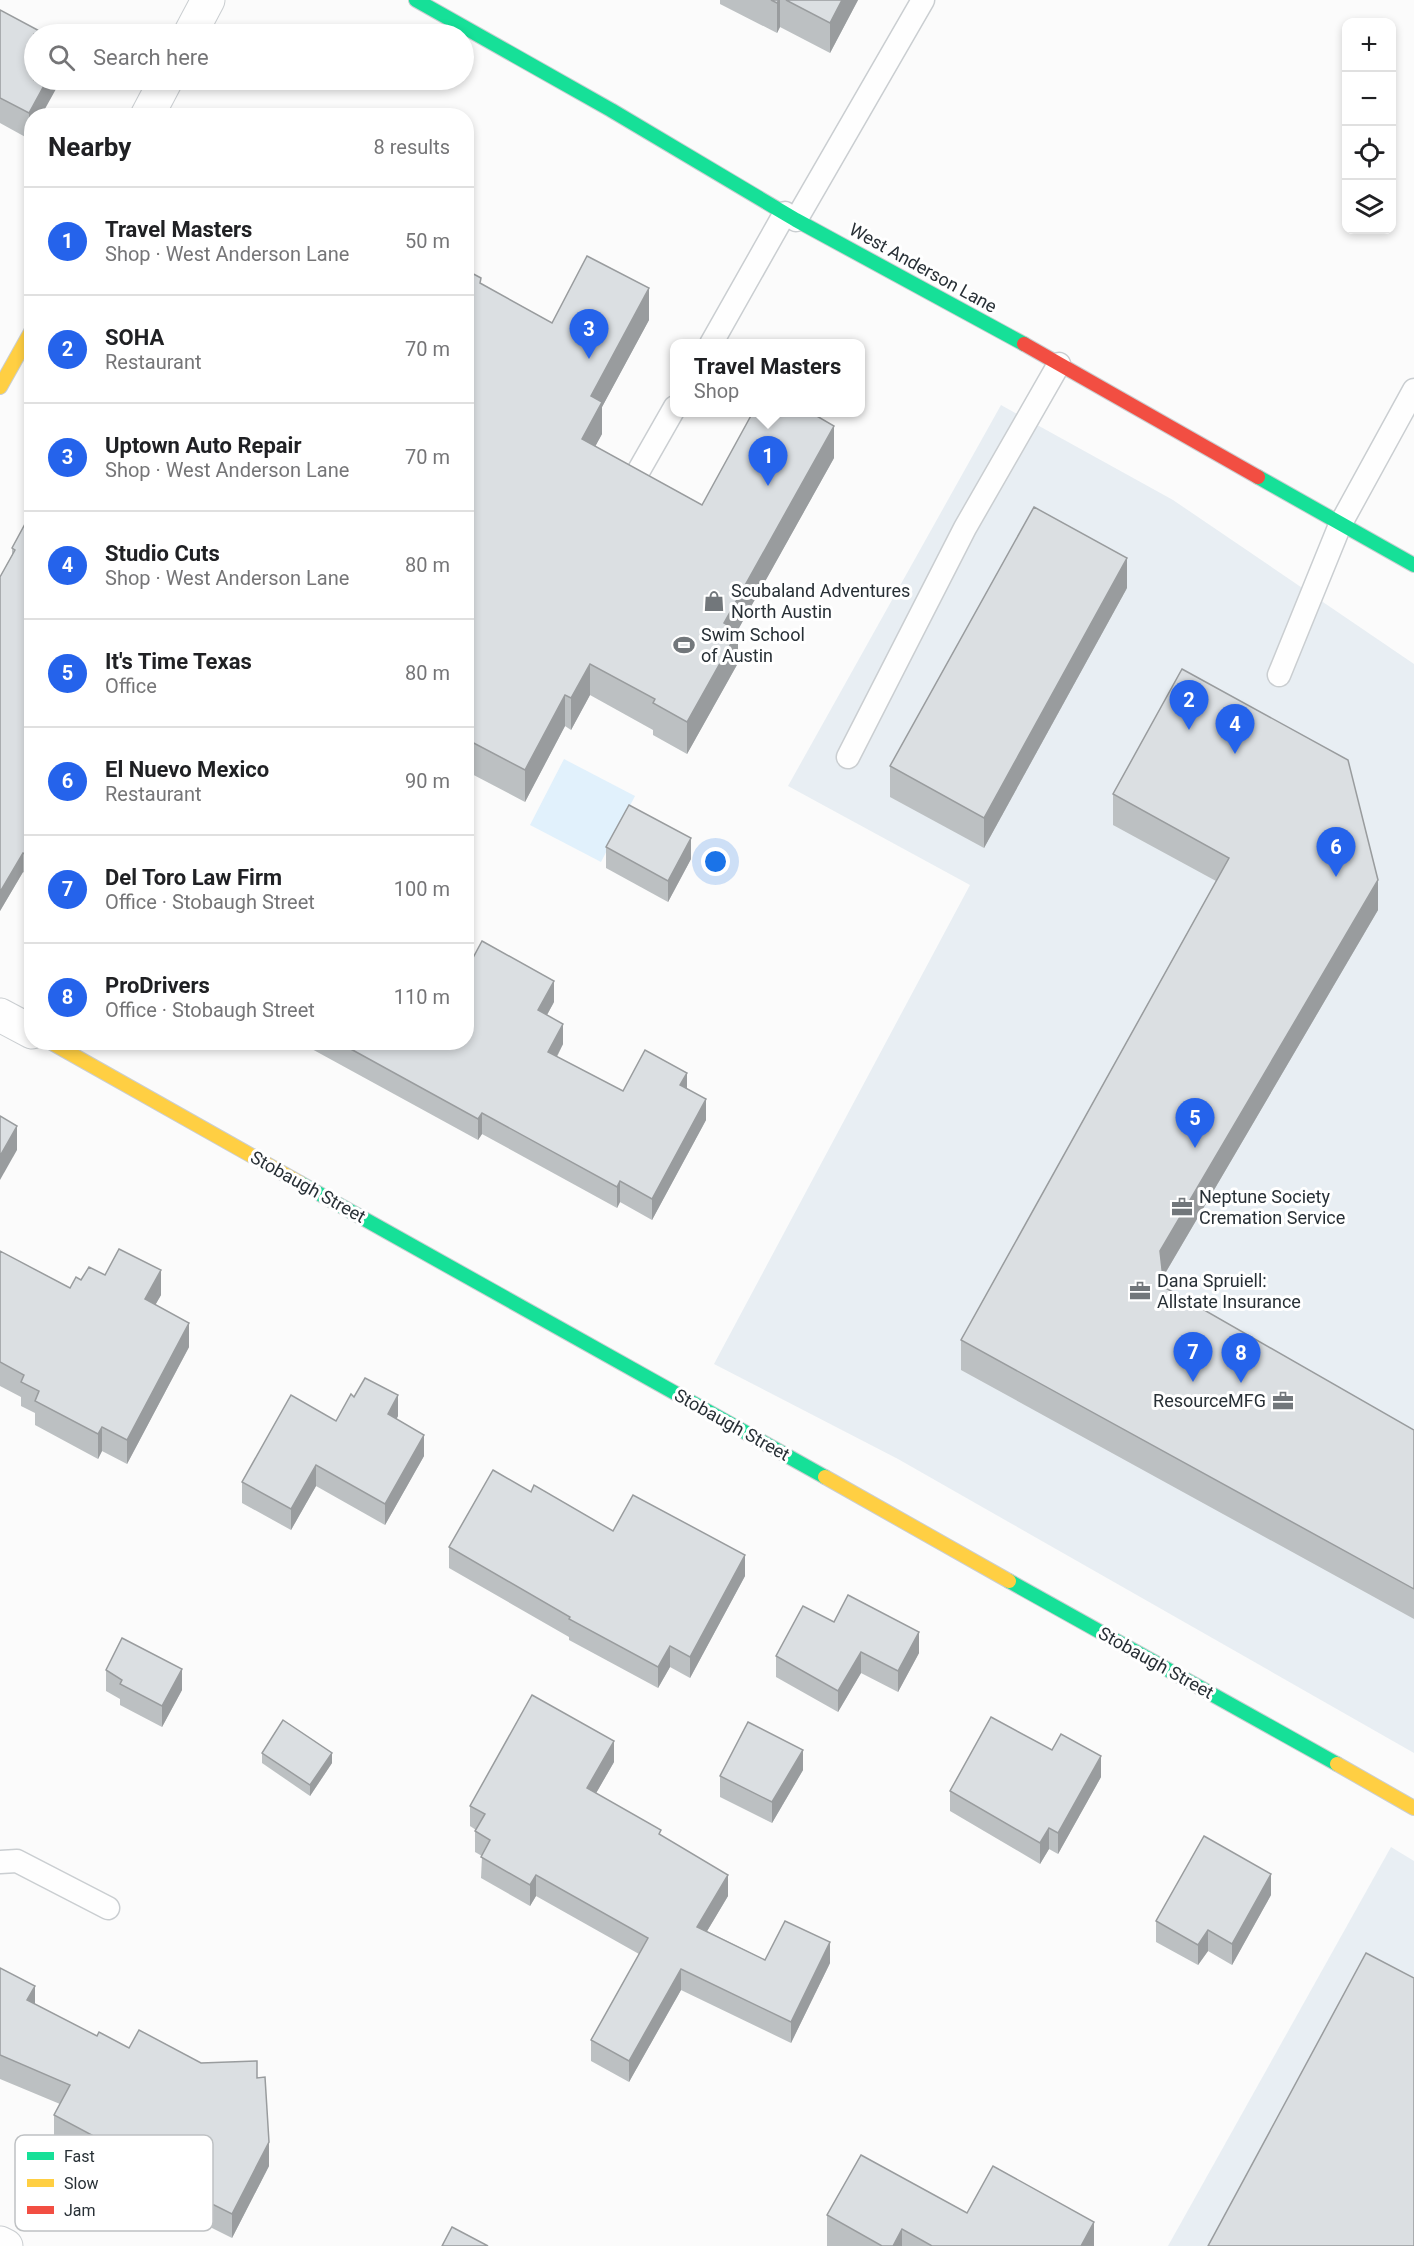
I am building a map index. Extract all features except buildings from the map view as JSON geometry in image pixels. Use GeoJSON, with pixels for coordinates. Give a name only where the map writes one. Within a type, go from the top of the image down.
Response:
{"type":"FeatureCollection","features":[{"type":"Feature","properties":{"kind":"street"},"geometry":{"type":"LineString","coordinates":[[195,24],[208,0]]}},
{"type":"Feature","properties":{"kind":"street","name":"West Anderson Lane"},"geometry":{"type":"LineString","coordinates":[[416,0],[459,24]]}},
{"type":"Feature","properties":{"kind":"street","name":"West Anderson Lane"},"geometry":{"type":"LineString","coordinates":[[474,33],[791,216],[1059,364],[1414,565]]}},
{"type":"Feature","properties":{"kind":"street"},"geometry":{"type":"LineString","coordinates":[[151,108],[161,90]]}},
{"type":"Feature","properties":{"kind":"street"},"geometry":{"type":"LineString","coordinates":[[0,387],[24,344]]}},
{"type":"Feature","properties":{"kind":"street"},"geometry":{"type":"LineString","coordinates":[[0,1015],[24,1028]]}},
{"type":"Feature","properties":{"kind":"street","name":"Stobaugh Street"},"geometry":{"type":"LineString","coordinates":[[64,1050],[1414,1808]]}},
{"type":"Feature","properties":{"kind":"street"},"geometry":{"type":"LineString","coordinates":[[0,2243],[6,2246]]}},
{"type":"Feature","properties":{"kind":"lane"},"geometry":{"type":"LineString","coordinates":[[714,339],[923,0]]}},
{"type":"Feature","properties":{"kind":"lane"},"geometry":{"type":"LineString","coordinates":[[848,757],[965,528],[1059,364]]}},
{"type":"Feature","properties":{"kind":"lane"},"geometry":{"type":"LineString","coordinates":[[1279,675],[1340,525],[1407,419],[1414,390]]}},
{"type":"Feature","properties":{"kind":"lane"},"geometry":{"type":"LineString","coordinates":[[638,472],[670,416]]}},
{"type":"Feature","properties":{"kind":"lane"},"geometry":{"type":"LineString","coordinates":[[0,1862],[17,1861],[108,1908]]}},
{"type":"Feature","properties":{"kind":"shaded area"},"geometry":{"type":"Polygon","coordinates":[[[1001,405],[1173,500],[1414,664],[1414,1753],[898,1459],[714,1364],[970,885],[788,786],[1001,405]]]}},
{"type":"Feature","properties":{"kind":"shaded area"},"geometry":{"type":"Polygon","coordinates":[[[564,759],[635,796],[601,862],[530,825],[564,759]]]}},
{"type":"Feature","properties":{"kind":"shaded area"},"geometry":{"type":"Polygon","coordinates":[[[1391,1847],[1414,1861],[1414,2246],[1168,2246],[1391,1847]]]}},
{"type":"Feature","properties":{"kind":"traffic: fast"},"geometry":{"type":"LineString","coordinates":[[416,0],[459,24]]}},
{"type":"Feature","properties":{"kind":"traffic: fast"},"geometry":{"type":"LineString","coordinates":[[474,33],[611,110],[796,220],[1024,344]]}},
{"type":"Feature","properties":{"kind":"traffic: fast"},"geometry":{"type":"LineString","coordinates":[[1258,477],[1414,565]]}},
{"type":"Feature","properties":{"kind":"traffic: fast"},"geometry":{"type":"LineString","coordinates":[[300,1183],[825,1477]]}},
{"type":"Feature","properties":{"kind":"traffic: fast"},"geometry":{"type":"LineString","coordinates":[[1009,1581],[1337,1764]]}},
{"type":"Feature","properties":{"kind":"traffic: slow"},"geometry":{"type":"LineString","coordinates":[[0,387],[24,344]]}},
{"type":"Feature","properties":{"kind":"traffic: slow"},"geometry":{"type":"LineString","coordinates":[[64,1050],[300,1183]]}},
{"type":"Feature","properties":{"kind":"traffic: slow"},"geometry":{"type":"LineString","coordinates":[[825,1477],[1009,1581]]}},
{"type":"Feature","properties":{"kind":"traffic: slow"},"geometry":{"type":"LineString","coordinates":[[1337,1764],[1414,1808]]}},
{"type":"Feature","properties":{"kind":"traffic: jam"},"geometry":{"type":"LineString","coordinates":[[1024,344],[1258,477]]}},
{"type":"Feature","properties":{"kind":"place","name":"Uptown Auto Repair"},"geometry":{"type":"Point","coordinates":[589,359]}},
{"type":"Feature","properties":{"kind":"place","name":"Travel Masters"},"geometry":{"type":"Point","coordinates":[768,486]}},
{"type":"Feature","properties":{"kind":"place","name":"Scubaland Adventures North Austin"},"geometry":{"type":"Point","coordinates":[714,601]}},
{"type":"Feature","properties":{"kind":"place","name":"Swim School of Austin"},"geometry":{"type":"Point","coordinates":[684,645]}},
{"type":"Feature","properties":{"kind":"place","name":"SOHA"},"geometry":{"type":"Point","coordinates":[1189,730]}},
{"type":"Feature","properties":{"kind":"place","name":"Studio Cuts"},"geometry":{"type":"Point","coordinates":[1235,754]}},
{"type":"Feature","properties":{"kind":"place","name":"El Nuevo Mexico"},"geometry":{"type":"Point","coordinates":[1336,877]}},
{"type":"Feature","properties":{"kind":"place","name":"It's Time Texas"},"geometry":{"type":"Point","coordinates":[1195,1148]}},
{"type":"Feature","properties":{"kind":"place","name":"Neptune Society Cremation Service"},"geometry":{"type":"Point","coordinates":[1182,1207]}},
{"type":"Feature","properties":{"kind":"place","name":"Dana Spruiell: Allstate Insurance"},"geometry":{"type":"Point","coordinates":[1140,1291]}},
{"type":"Feature","properties":{"kind":"place","name":"Del Toro Law Firm"},"geometry":{"type":"Point","coordinates":[1193,1382]}},
{"type":"Feature","properties":{"kind":"place","name":"ProDrivers"},"geometry":{"type":"Point","coordinates":[1241,1383]}},
{"type":"Feature","properties":{"kind":"place","name":"ResourceMFG"},"geometry":{"type":"Point","coordinates":[1283,1401]}}]}
